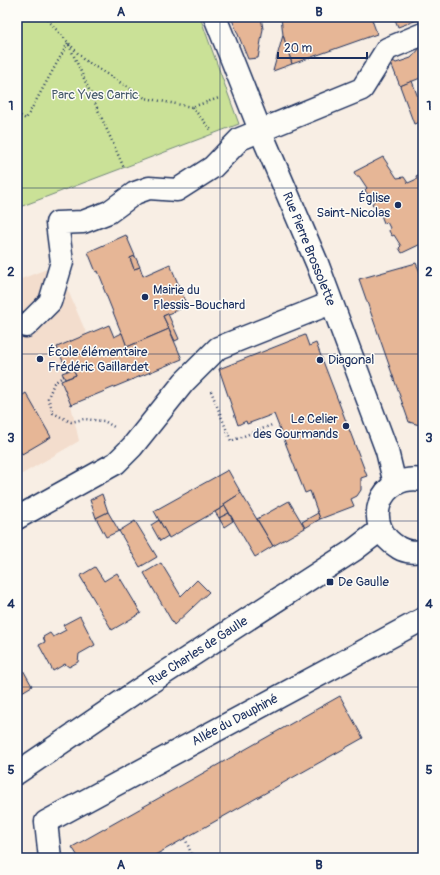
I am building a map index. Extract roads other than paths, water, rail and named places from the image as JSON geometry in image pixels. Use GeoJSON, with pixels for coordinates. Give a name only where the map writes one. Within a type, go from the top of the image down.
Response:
{"type":"FeatureCollection","features":[{"type":"Feature","properties":{"kind":"street","name":"Rue Pierre Brossolette"},"geometry":{"type":"LineString","coordinates":[[216,17],[260,130],[317,263],[387,451],[395,484]]}},
{"type":"Feature","properties":{"kind":"street"},"geometry":{"type":"LineString","coordinates":[[26,326],[50,302],[62,262],[57,223],[83,222],[109,212],[135,193],[149,188],[177,190],[213,168],[240,140],[260,130],[362,89],[387,49],[423,34]]}},
{"type":"Feature","properties":{"kind":"street"},"geometry":{"type":"LineString","coordinates":[[17,518],[116,463],[132,447],[184,382],[218,348],[331,303]]}},
{"type":"Feature","properties":{"kind":"street"},"geometry":{"type":"LineString","coordinates":[[423,480],[408,479],[395,484],[385,492],[379,504],[377,517],[380,530],[390,543],[404,550],[419,552],[423,550]]}},
{"type":"Feature","properties":{"kind":"street","name":"Rue Charles de Gaulle"},"geometry":{"type":"LineString","coordinates":[[17,773],[124,700],[354,550],[380,530]]}},
{"type":"Feature","properties":{"kind":"street","name":"Allée du Dauphiné"},"geometry":{"type":"LineString","coordinates":[[50,858],[46,822],[423,618]]}},
{"type":"Feature","properties":{"kind":"place","name":"Église Saint-Nicolas"},"geometry":{"type":"Point","coordinates":[398,205]}},
{"type":"Feature","properties":{"kind":"place","name":"Mairie du Plessis-Bouchard"},"geometry":{"type":"Point","coordinates":[145,297]}},
{"type":"Feature","properties":{"kind":"place","name":"École élémentaire Frédéric Gaillardet"},"geometry":{"type":"Point","coordinates":[40,359]}},
{"type":"Feature","properties":{"kind":"place","name":"Diagonal"},"geometry":{"type":"Point","coordinates":[320,360]}},
{"type":"Feature","properties":{"kind":"place","name":"Le Celier des Gourmands"},"geometry":{"type":"Point","coordinates":[346,426]}},
{"type":"Feature","properties":{"kind":"place","name":"De Gaulle"},"geometry":{"type":"Point","coordinates":[330,582]}},
{"type":"Feature","properties":{"kind":"park label","name":"Parc Yves Carric"},"geometry":{"type":"Point","coordinates":[95,95]}}]}
